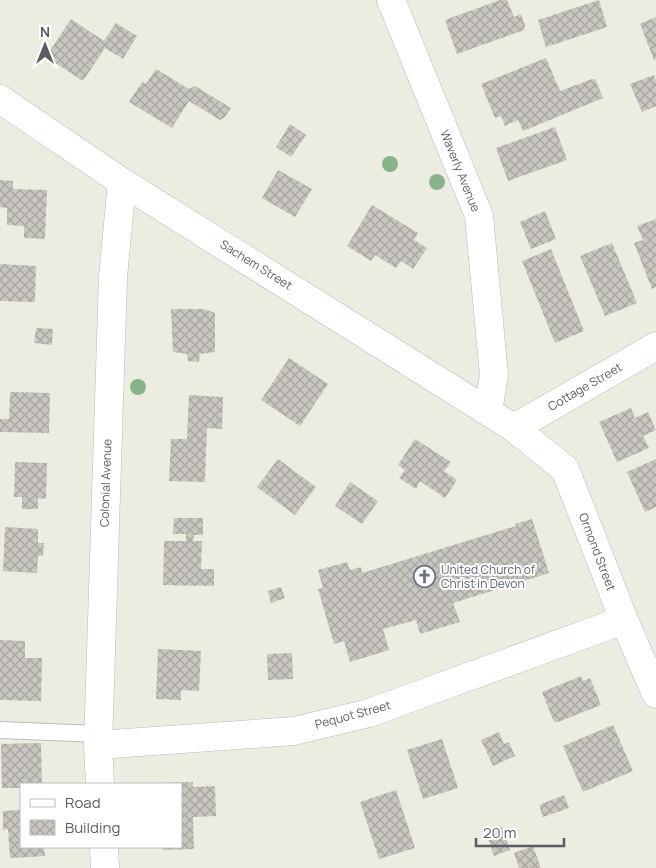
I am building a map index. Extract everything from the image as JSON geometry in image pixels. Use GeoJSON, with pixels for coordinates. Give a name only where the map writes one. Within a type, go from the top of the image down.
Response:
{"type":"FeatureCollection","features":[{"type":"Feature","properties":{"kind":"street","name":"Waverly Avenue"},"geometry":{"type":"LineString","coordinates":[[390,0],[479,216],[494,375],[488,412]]}},
{"type":"Feature","properties":{"kind":"street","name":"Sachem Street"},"geometry":{"type":"LineString","coordinates":[[0,98],[122,182],[514,428]]}},
{"type":"Feature","properties":{"kind":"street","name":"Colonial Avenue"},"geometry":{"type":"LineString","coordinates":[[100,783],[98,739],[113,277],[122,182]]}},
{"type":"Feature","properties":{"kind":"street","name":"Cottage Street"},"geometry":{"type":"LineString","coordinates":[[514,428],[656,346]]}},
{"type":"Feature","properties":{"kind":"street","name":"Ormond Street"},"geometry":{"type":"LineString","coordinates":[[514,428],[565,469],[624,620],[656,694]]}},
{"type":"Feature","properties":{"kind":"street","name":"Pequot Street"},"geometry":{"type":"LineString","coordinates":[[98,739],[294,731],[359,716],[624,620]]}},
{"type":"Feature","properties":{"kind":"street"},"geometry":{"type":"LineString","coordinates":[[104,848],[105,868]]}},
{"type":"Feature","properties":{"kind":"lane"},"geometry":{"type":"LineString","coordinates":[[0,730],[98,739]]}},
{"type":"Feature","properties":{"kind":"building"},"geometry":{"type":"Polygon","coordinates":[[[500,0],[507,0],[514,17],[521,14],[525,25],[524,30],[457,54],[445,20],[500,0]]]}},
{"type":"Feature","properties":{"kind":"building"},"geometry":{"type":"Polygon","coordinates":[[[599,0],[607,27],[546,47],[538,20],[599,0]]]}},
{"type":"Feature","properties":{"kind":"building"},"geometry":{"type":"Polygon","coordinates":[[[656,17],[656,59],[654,60],[640,24],[656,17]]]}},
{"type":"Feature","properties":{"kind":"building"},"geometry":{"type":"Polygon","coordinates":[[[71,19],[104,41],[116,23],[137,36],[123,59],[105,48],[83,81],[46,57],[71,19]]]}},
{"type":"Feature","properties":{"kind":"building"},"geometry":{"type":"Polygon","coordinates":[[[546,58],[560,91],[595,79],[603,98],[523,131],[518,120],[505,126],[501,116],[495,118],[481,84],[546,58]]]}},
{"type":"Feature","properties":{"kind":"building"},"geometry":{"type":"Polygon","coordinates":[[[156,69],[189,89],[195,86],[231,108],[224,118],[220,120],[189,101],[172,128],[129,102],[142,82],[146,84],[156,69]]]}},
{"type":"Feature","properties":{"kind":"building"},"geometry":{"type":"Polygon","coordinates":[[[654,75],[656,81],[656,106],[642,112],[630,84],[654,75]]]}},
{"type":"Feature","properties":{"kind":"building"},"geometry":{"type":"Polygon","coordinates":[[[290,124],[306,135],[291,157],[276,147],[290,124]]]}},
{"type":"Feature","properties":{"kind":"building"},"geometry":{"type":"Polygon","coordinates":[[[555,127],[567,160],[508,181],[496,148],[555,127]]]}},
{"type":"Feature","properties":{"kind":"building"},"geometry":{"type":"Polygon","coordinates":[[[278,170],[312,189],[295,217],[262,198],[278,170]]]}},
{"type":"Feature","properties":{"kind":"building"},"geometry":{"type":"Polygon","coordinates":[[[0,180],[13,181],[13,189],[47,190],[45,239],[24,238],[24,226],[7,225],[7,208],[0,207],[0,180]]]}},
{"type":"Feature","properties":{"kind":"building"},"geometry":{"type":"Polygon","coordinates":[[[372,205],[418,233],[414,240],[427,248],[413,269],[401,261],[396,268],[375,255],[371,261],[347,246],[372,205]]]}},
{"type":"Feature","properties":{"kind":"building"},"geometry":{"type":"Polygon","coordinates":[[[545,211],[556,239],[531,249],[520,222],[545,211]]]}},
{"type":"Feature","properties":{"kind":"building"},"geometry":{"type":"Polygon","coordinates":[[[656,219],[656,287],[652,289],[634,243],[643,240],[637,226],[656,219]]]}},
{"type":"Feature","properties":{"kind":"building"},"geometry":{"type":"Polygon","coordinates":[[[612,243],[637,303],[605,316],[580,256],[612,243]]]}},
{"type":"Feature","properties":{"kind":"building"},"geometry":{"type":"Polygon","coordinates":[[[551,249],[584,331],[555,343],[522,261],[551,249]]]}},
{"type":"Feature","properties":{"kind":"building"},"geometry":{"type":"Polygon","coordinates":[[[0,264],[36,266],[35,302],[0,301],[0,264]]]}},
{"type":"Feature","properties":{"kind":"building"},"geometry":{"type":"Polygon","coordinates":[[[171,309],[204,309],[215,313],[215,352],[200,354],[199,362],[188,361],[187,354],[173,352],[171,309]]]}},
{"type":"Feature","properties":{"kind":"building"},"geometry":{"type":"Polygon","coordinates":[[[36,328],[53,329],[52,345],[34,343],[36,328]]]}},
{"type":"Feature","properties":{"kind":"building"},"geometry":{"type":"Polygon","coordinates":[[[289,358],[328,384],[300,426],[261,400],[289,358]]]}},
{"type":"Feature","properties":{"kind":"building"},"geometry":{"type":"Polygon","coordinates":[[[10,392],[50,393],[49,433],[0,432],[0,419],[9,419],[10,392]]]}},
{"type":"Feature","properties":{"kind":"building"},"geometry":{"type":"Polygon","coordinates":[[[189,395],[223,397],[222,429],[207,428],[205,482],[169,481],[171,439],[187,439],[189,395]]]}},
{"type":"Feature","properties":{"kind":"building"},"geometry":{"type":"Polygon","coordinates":[[[631,408],[635,418],[648,412],[656,430],[643,436],[649,448],[617,462],[599,422],[631,408]]]}},
{"type":"Feature","properties":{"kind":"building"},"geometry":{"type":"Polygon","coordinates":[[[415,439],[451,462],[444,471],[457,480],[445,498],[420,481],[416,489],[399,478],[405,470],[398,465],[415,439]]]}},
{"type":"Feature","properties":{"kind":"building"},"geometry":{"type":"Polygon","coordinates":[[[278,459],[316,487],[295,515],[257,487],[278,459]]]}},
{"type":"Feature","properties":{"kind":"building"},"geometry":{"type":"Polygon","coordinates":[[[656,459],[656,507],[645,512],[627,472],[656,459]]]}},
{"type":"Feature","properties":{"kind":"building"},"geometry":{"type":"Polygon","coordinates":[[[15,462],[47,463],[46,499],[38,498],[38,509],[22,509],[22,497],[14,497],[15,462]]]}},
{"type":"Feature","properties":{"kind":"building"},"geometry":{"type":"Polygon","coordinates":[[[350,482],[378,501],[362,524],[335,506],[350,482]]]}},
{"type":"Feature","properties":{"kind":"building"},"geometry":{"type":"Polygon","coordinates":[[[174,518],[203,518],[203,535],[194,535],[193,541],[202,541],[201,569],[214,569],[214,586],[163,585],[164,541],[186,541],[186,534],[173,534],[174,518]]]}},
{"type":"Feature","properties":{"kind":"building"},"geometry":{"type":"Polygon","coordinates":[[[532,519],[549,573],[453,603],[460,622],[420,634],[416,620],[383,629],[389,650],[350,662],[344,641],[334,644],[318,589],[323,588],[318,570],[347,562],[350,570],[361,567],[362,573],[516,526],[515,524],[532,519]]]}},
{"type":"Feature","properties":{"kind":"building"},"geometry":{"type":"Polygon","coordinates":[[[5,527],[38,529],[38,543],[44,543],[43,556],[38,556],[37,573],[3,571],[5,527]]]}},
{"type":"Feature","properties":{"kind":"building"},"geometry":{"type":"Polygon","coordinates":[[[281,587],[285,598],[271,603],[268,591],[281,587]]]}},
{"type":"Feature","properties":{"kind":"building"},"geometry":{"type":"Polygon","coordinates":[[[0,640],[25,641],[25,658],[42,658],[41,701],[0,700],[0,640]]]}},
{"type":"Feature","properties":{"kind":"building"},"geometry":{"type":"Polygon","coordinates":[[[158,649],[201,651],[199,691],[181,690],[181,700],[156,699],[158,649]]]}},
{"type":"Feature","properties":{"kind":"building"},"geometry":{"type":"Polygon","coordinates":[[[292,653],[293,679],[268,680],[267,654],[292,653]]]}},
{"type":"Feature","properties":{"kind":"building"},"geometry":{"type":"Polygon","coordinates":[[[581,676],[583,681],[590,678],[601,705],[554,722],[542,692],[581,676]]]}},
{"type":"Feature","properties":{"kind":"building"},"geometry":{"type":"Polygon","coordinates":[[[613,725],[633,771],[583,792],[563,746],[613,725]]]}},
{"type":"Feature","properties":{"kind":"building"},"geometry":{"type":"Polygon","coordinates":[[[499,732],[504,744],[509,742],[515,756],[493,766],[481,740],[499,732]]]}},
{"type":"Feature","properties":{"kind":"building"},"geometry":{"type":"Polygon","coordinates":[[[442,739],[458,788],[423,799],[407,750],[442,739]]]}},
{"type":"Feature","properties":{"kind":"building"},"geometry":{"type":"Polygon","coordinates":[[[41,743],[42,783],[20,783],[20,788],[2,788],[1,744],[41,743]]]}},
{"type":"Feature","properties":{"kind":"building"},"geometry":{"type":"Polygon","coordinates":[[[193,782],[193,787],[215,786],[216,816],[193,817],[194,849],[163,850],[163,848],[182,848],[182,783],[158,783],[193,782]]]}},
{"type":"Feature","properties":{"kind":"building"},"geometry":{"type":"Polygon","coordinates":[[[396,790],[415,848],[379,859],[360,802],[396,790]]]}},
{"type":"Feature","properties":{"kind":"building"},"geometry":{"type":"Polygon","coordinates":[[[564,795],[569,808],[543,817],[539,805],[564,795]]]}},
{"type":"Feature","properties":{"kind":"building"},"geometry":{"type":"Polygon","coordinates":[[[20,810],[20,848],[44,848],[45,856],[10,858],[8,829],[3,830],[3,811],[20,810]]]}},
{"type":"Feature","properties":{"kind":"building"},"geometry":{"type":"Polygon","coordinates":[[[502,827],[510,850],[494,856],[486,832],[502,827]]]}},
{"type":"Feature","properties":{"kind":"building"},"geometry":{"type":"Polygon","coordinates":[[[533,846],[541,868],[519,868],[514,853],[533,846]]]}},
{"type":"Feature","properties":{"kind":"place","name":"United Church of Christ in Devon"},"geometry":{"type":"Point","coordinates":[425,577]}}]}
